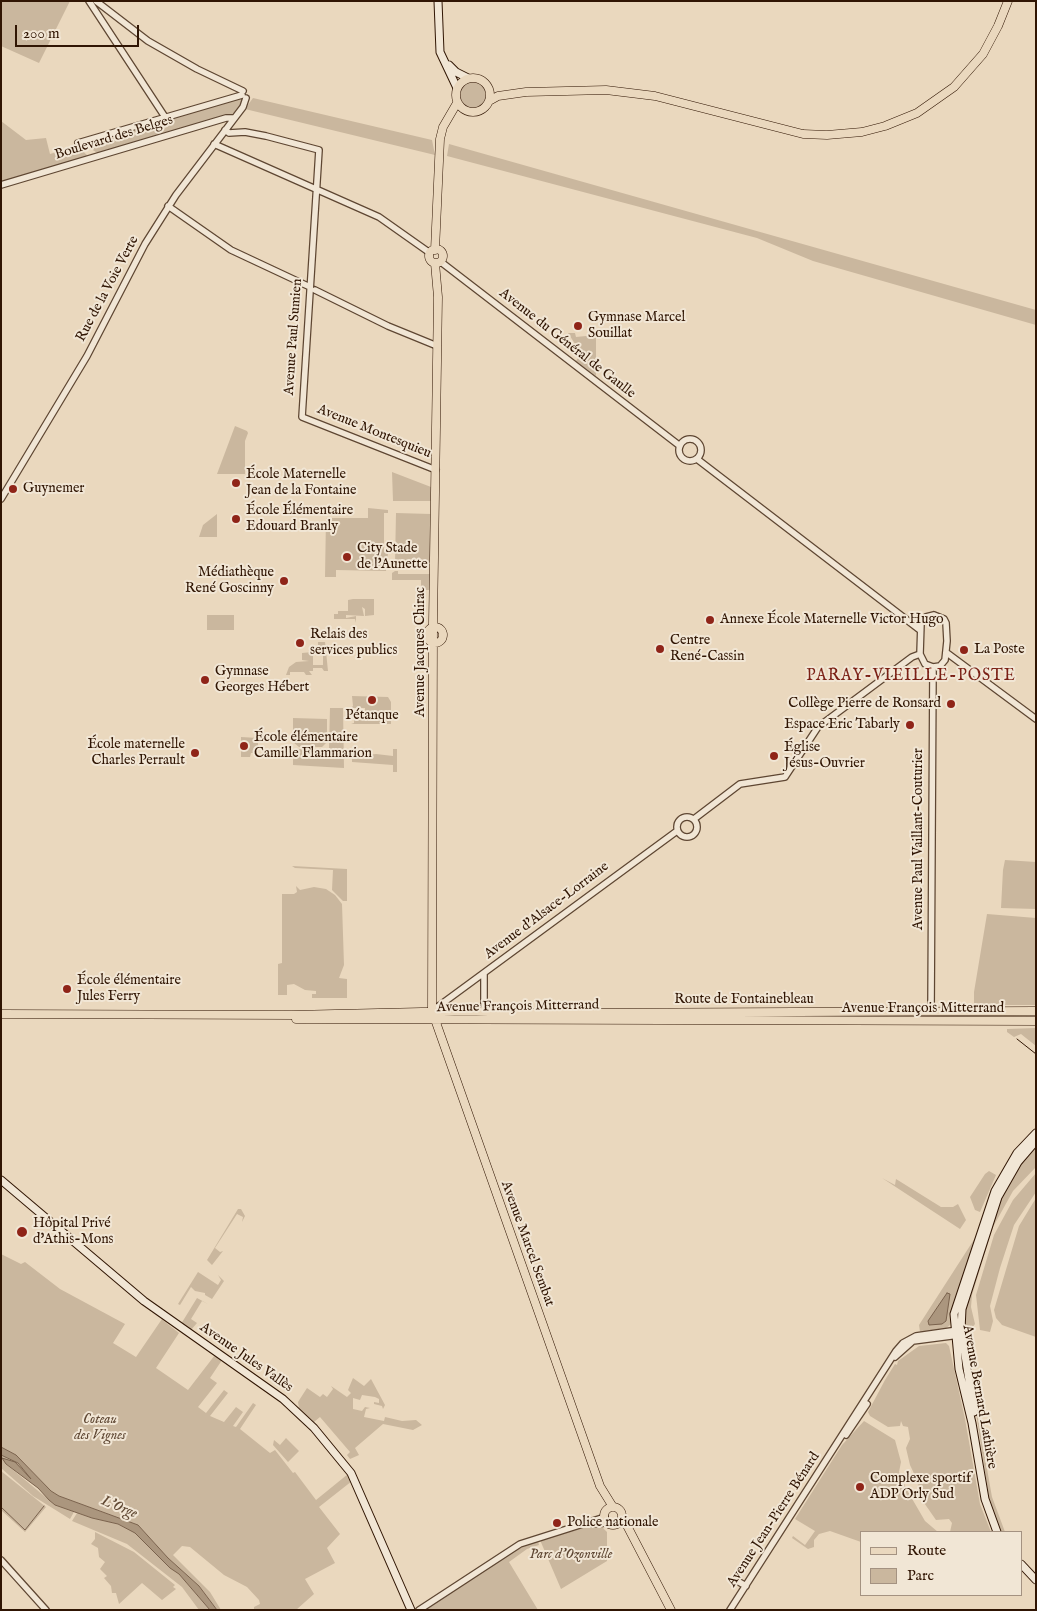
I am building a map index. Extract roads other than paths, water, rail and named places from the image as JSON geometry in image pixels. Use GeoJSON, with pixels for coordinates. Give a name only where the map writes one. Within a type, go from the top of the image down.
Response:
{"type":"FeatureCollection","features":[{"type":"Feature","properties":{"kind":"main road"},"geometry":{"type":"LineString","coordinates":[[440,1],[441,41],[451,68],[460,76],[480,79],[488,87],[508,92],[624,91],[655,96],[803,134],[827,135],[862,132],[885,126],[917,113],[954,87],[983,54],[998,26],[1008,1]]}},
{"type":"Feature","properties":{"kind":"main road"},"geometry":{"type":"LineString","coordinates":[[440,1],[440,52],[457,88],[457,103],[444,125]]}},
{"type":"Feature","properties":{"kind":"main road"},"geometry":{"type":"LineString","coordinates":[[457,88],[460,83],[468,78]]}},
{"type":"Feature","properties":{"kind":"main road"},"geometry":{"type":"LineString","coordinates":[[488,87],[489,101]]}},
{"type":"Feature","properties":{"kind":"main road"},"geometry":{"type":"LineString","coordinates":[[457,103],[466,111],[478,112],[489,101],[498,96],[526,92]]}},
{"type":"Feature","properties":{"kind":"main road"},"geometry":{"type":"LineString","coordinates":[[444,125],[466,111]]}},
{"type":"Feature","properties":{"kind":"main road","name":"Avenue Jacques Chirac"},"geometry":{"type":"LineString","coordinates":[[434,629],[438,263],[443,256],[435,251],[440,140],[444,125]]}},
{"type":"Feature","properties":{"kind":"main road"},"geometry":{"type":"LineString","coordinates":[[435,251],[430,260],[438,263]]}},
{"type":"Feature","properties":{"kind":"main road"},"geometry":{"type":"LineString","coordinates":[[428,629],[434,629],[442,631],[443,637],[440,642],[428,641],[426,634],[428,629]]}},
{"type":"Feature","properties":{"kind":"main road","name":"Avenue Jacques Chirac"},"geometry":{"type":"LineString","coordinates":[[432,1011],[434,642]]}},
{"type":"Feature","properties":{"kind":"main road","name":"Avenue François Mitterrand"},"geometry":{"type":"LineString","coordinates":[[1,1014],[292,1015],[432,1011],[548,1012]]}},
{"type":"Feature","properties":{"kind":"main road","name":"Avenue Marcel Sembat"},"geometry":{"type":"LineString","coordinates":[[432,1011],[600,1486],[609,1519]]}},
{"type":"Feature","properties":{"kind":"main road","name":"Avenue François Mitterrand"},"geometry":{"type":"LineString","coordinates":[[970,1011],[1036,1012]]}},
{"type":"Feature","properties":{"kind":"main road","name":"Route de Fontainebleau"},"geometry":{"type":"LineString","coordinates":[[548,1012],[970,1011]]}},
{"type":"Feature","properties":{"kind":"main road","name":"Avenue François Mitterrand"},"geometry":{"type":"LineString","coordinates":[[1,1019],[435,1020],[640,1018],[834,1022],[1036,1021]]}},
{"type":"Feature","properties":{"kind":"main road","name":"Avenue Bernard Lathière"},"geometry":{"type":"LineString","coordinates":[[999,1531],[985,1499],[954,1314],[957,1298],[995,1191],[1017,1152],[1036,1133]]}},
{"type":"Feature","properties":{"kind":"main road","name":"Avenue Bernard Lathière"},"geometry":{"type":"LineString","coordinates":[[958,1332],[962,1309],[998,1198],[1018,1162],[1036,1141]]}},
{"type":"Feature","properties":{"kind":"main road","name":"Avenue Jules Vallès"},"geometry":{"type":"LineString","coordinates":[[1,1180],[148,1304],[292,1406],[314,1428],[350,1471],[411,1610]]}},
{"type":"Feature","properties":{"kind":"main road","name":"Avenue Marcel Sembat"},"geometry":{"type":"LineString","coordinates":[[600,1486],[613,1507],[618,1509],[622,1516]]}},
{"type":"Feature","properties":{"kind":"main road"},"geometry":{"type":"LineString","coordinates":[[609,1519],[613,1507]]}},
{"type":"Feature","properties":{"kind":"main road"},"geometry":{"type":"LineString","coordinates":[[609,1519],[622,1516],[671,1610]]}},
{"type":"Feature","properties":{"kind":"main road"},"geometry":{"type":"LineString","coordinates":[[609,1519],[632,1538]]}},
{"type":"Feature","properties":{"kind":"main road"},"geometry":{"type":"LineString","coordinates":[[1022,1560],[1036,1574]]}},
{"type":"Feature","properties":{"kind":"main road"},"geometry":{"type":"LineString","coordinates":[[1022,1565],[1036,1580]]}},
{"type":"Feature","properties":{"kind":"street"},"geometry":{"type":"LineString","coordinates":[[89,1],[165,117]]}},
{"type":"Feature","properties":{"kind":"street"},"geometry":{"type":"LineString","coordinates":[[96,1],[148,41],[244,95]]}},
{"type":"Feature","properties":{"kind":"street","name":"Boulevard des Belges"},"geometry":{"type":"LineString","coordinates":[[78,143],[244,95]]}},
{"type":"Feature","properties":{"kind":"street","name":"Rue de la Voie Verte"},"geometry":{"type":"LineString","coordinates":[[1,499],[83,363],[145,244],[168,206],[246,104],[244,95]]}},
{"type":"Feature","properties":{"kind":"street","name":"Boulevard des Belges"},"geometry":{"type":"LineString","coordinates":[[1,185],[226,118],[234,118]]}},
{"type":"Feature","properties":{"kind":"street","name":"Avenue Paul Sumien"},"geometry":{"type":"LineString","coordinates":[[225,130],[229,133],[245,132],[266,136],[319,150],[312,259],[312,289],[302,417]]}},
{"type":"Feature","properties":{"kind":"street"},"geometry":{"type":"LineString","coordinates":[[214,144],[379,217],[435,251]]}},
{"type":"Feature","properties":{"kind":"street"},"geometry":{"type":"LineString","coordinates":[[168,206],[231,250],[388,326],[437,346]]}},
{"type":"Feature","properties":{"kind":"street","name":"Avenue du Général de Gaulle"},"geometry":{"type":"LineString","coordinates":[[438,263],[680,446]]}},
{"type":"Feature","properties":{"kind":"street","name":"Avenue Montesquieu"},"geometry":{"type":"LineString","coordinates":[[302,417],[436,470]]}},
{"type":"Feature","properties":{"kind":"street"},"geometry":{"type":"LineString","coordinates":[[688,439],[697,441],[701,452],[697,459],[691,462],[684,460],[679,453],[680,446],[688,439]]}},
{"type":"Feature","properties":{"kind":"street"},"geometry":{"type":"LineString","coordinates":[[697,459],[920,630]]}},
{"type":"Feature","properties":{"kind":"street"},"geometry":{"type":"LineString","coordinates":[[930,616],[938,616],[944,619],[947,628],[947,653],[942,664],[934,667],[924,662],[920,654],[922,621],[930,616]]}},
{"type":"Feature","properties":{"kind":"street"},"geometry":{"type":"LineString","coordinates":[[947,653],[1036,719]]}},
{"type":"Feature","properties":{"kind":"street"},"geometry":{"type":"LineString","coordinates":[[694,819],[740,784],[785,777],[818,727],[912,657],[920,654]]}},
{"type":"Feature","properties":{"kind":"street","name":"Avenue Paul Vaillant-Couturier"},"geometry":{"type":"LineString","coordinates":[[931,1012],[934,667]]}},
{"type":"Feature","properties":{"kind":"street"},"geometry":{"type":"LineString","coordinates":[[687,816],[694,819],[698,826],[694,835],[684,836],[677,831],[680,819],[687,816]]}},
{"type":"Feature","properties":{"kind":"street","name":"Avenue d'Alsace-Lorraine"},"geometry":{"type":"LineString","coordinates":[[432,1011],[677,831]]}},
{"type":"Feature","properties":{"kind":"street"},"geometry":{"type":"LineString","coordinates":[[484,974],[484,1011]]}},
{"type":"Feature","properties":{"kind":"street","name":"Avenue Jean-Pierre Bénard"},"geometry":{"type":"LineString","coordinates":[[730,1610],[879,1377],[903,1343],[920,1334],[958,1332]]}},
{"type":"Feature","properties":{"kind":"street"},"geometry":{"type":"LineString","coordinates":[[419,1610],[520,1544],[584,1524],[609,1519]]}},
{"type":"Feature","properties":{"kind":"street"},"geometry":{"type":"LineString","coordinates":[[1,1560],[46,1610]]}},
{"type":"Feature","properties":{"kind":"street"},"geometry":{"type":"LineString","coordinates":[[739,1582],[746,1586]]}},
{"type":"Feature","properties":{"kind":"waterway"},"geometry":{"type":"LineString","coordinates":[[1,1507],[25,1530],[44,1506]]}},
{"type":"Feature","properties":{"kind":"tram line"},"geometry":{"type":"LineString","coordinates":[[1017,1039],[1036,1054]]}},
{"type":"Feature","properties":{"kind":"place","name":"Gymnase Marcel Souillat"},"geometry":{"type":"Point","coordinates":[578,326]}},
{"type":"Feature","properties":{"kind":"place","name":"École Maternelle Jean de la Fontaine"},"geometry":{"type":"Point","coordinates":[236,483]}},
{"type":"Feature","properties":{"kind":"place","name":"Guynemer"},"geometry":{"type":"Point","coordinates":[13,489]}},
{"type":"Feature","properties":{"kind":"place","name":"École Élémentaire Edouard Branly"},"geometry":{"type":"Point","coordinates":[236,519]}},
{"type":"Feature","properties":{"kind":"place","name":"City Stade de l'Aunette"},"geometry":{"type":"Point","coordinates":[347,557]}},
{"type":"Feature","properties":{"kind":"place","name":"Médiathèque René Goscinny"},"geometry":{"type":"Point","coordinates":[284,581]}},
{"type":"Feature","properties":{"kind":"place","name":"Annexe École Maternelle Victor Hugo"},"geometry":{"type":"Point","coordinates":[710,620]}},
{"type":"Feature","properties":{"kind":"place","name":"Relais des services publics"},"geometry":{"type":"Point","coordinates":[300,643]}},
{"type":"Feature","properties":{"kind":"place","name":"Centre René-Cassin"},"geometry":{"type":"Point","coordinates":[660,649]}},
{"type":"Feature","properties":{"kind":"place","name":"La Poste"},"geometry":{"type":"Point","coordinates":[964,650]}},
{"type":"Feature","properties":{"kind":"place","name":"Gymnase Georges Hébert"},"geometry":{"type":"Point","coordinates":[205,680]}},
{"type":"Feature","properties":{"kind":"place","name":"Pétanque"},"geometry":{"type":"Point","coordinates":[372,700]}},
{"type":"Feature","properties":{"kind":"place","name":"Collège Pierre de Ronsard"},"geometry":{"type":"Point","coordinates":[951,704]}},
{"type":"Feature","properties":{"kind":"place","name":"Espace Eric Tabarly"},"geometry":{"type":"Point","coordinates":[910,725]}},
{"type":"Feature","properties":{"kind":"place","name":"École élémentaire Camille Flammarion"},"geometry":{"type":"Point","coordinates":[244,746]}},
{"type":"Feature","properties":{"kind":"place","name":"École maternelle Charles Perrault"},"geometry":{"type":"Point","coordinates":[195,753]}},
{"type":"Feature","properties":{"kind":"place","name":"Église Jésus-Ouvrier"},"geometry":{"type":"Point","coordinates":[774,756]}},
{"type":"Feature","properties":{"kind":"place","name":"École élémentaire Jules Ferry"},"geometry":{"type":"Point","coordinates":[67,989]}},
{"type":"Feature","properties":{"kind":"place","name":"Hôpital Privé d'Athis-Mons"},"geometry":{"type":"Point","coordinates":[22,1232]}},
{"type":"Feature","properties":{"kind":"place","name":"Complexe sportif ADP Orly Sud"},"geometry":{"type":"Point","coordinates":[860,1487]}},
{"type":"Feature","properties":{"kind":"place","name":"Police nationale"},"geometry":{"type":"Point","coordinates":[557,1523]}},
{"type":"Feature","properties":{"kind":"district","name":"PARAY-VIEILLE-POSTE"},"geometry":{"type":"Point","coordinates":[911,677]}},
{"type":"Feature","properties":{"kind":"park label","name":"Coteau des Vignes"},"geometry":{"type":"Point","coordinates":[100,1428]}},
{"type":"Feature","properties":{"kind":"park label","name":"Parc d'Ozonville"},"geometry":{"type":"Point","coordinates":[571,1555]}},
{"type":"Feature","properties":{"kind":"water label","name":"L'Orge"},"geometry":{"type":"Point","coordinates":[119,1508]}}]}
